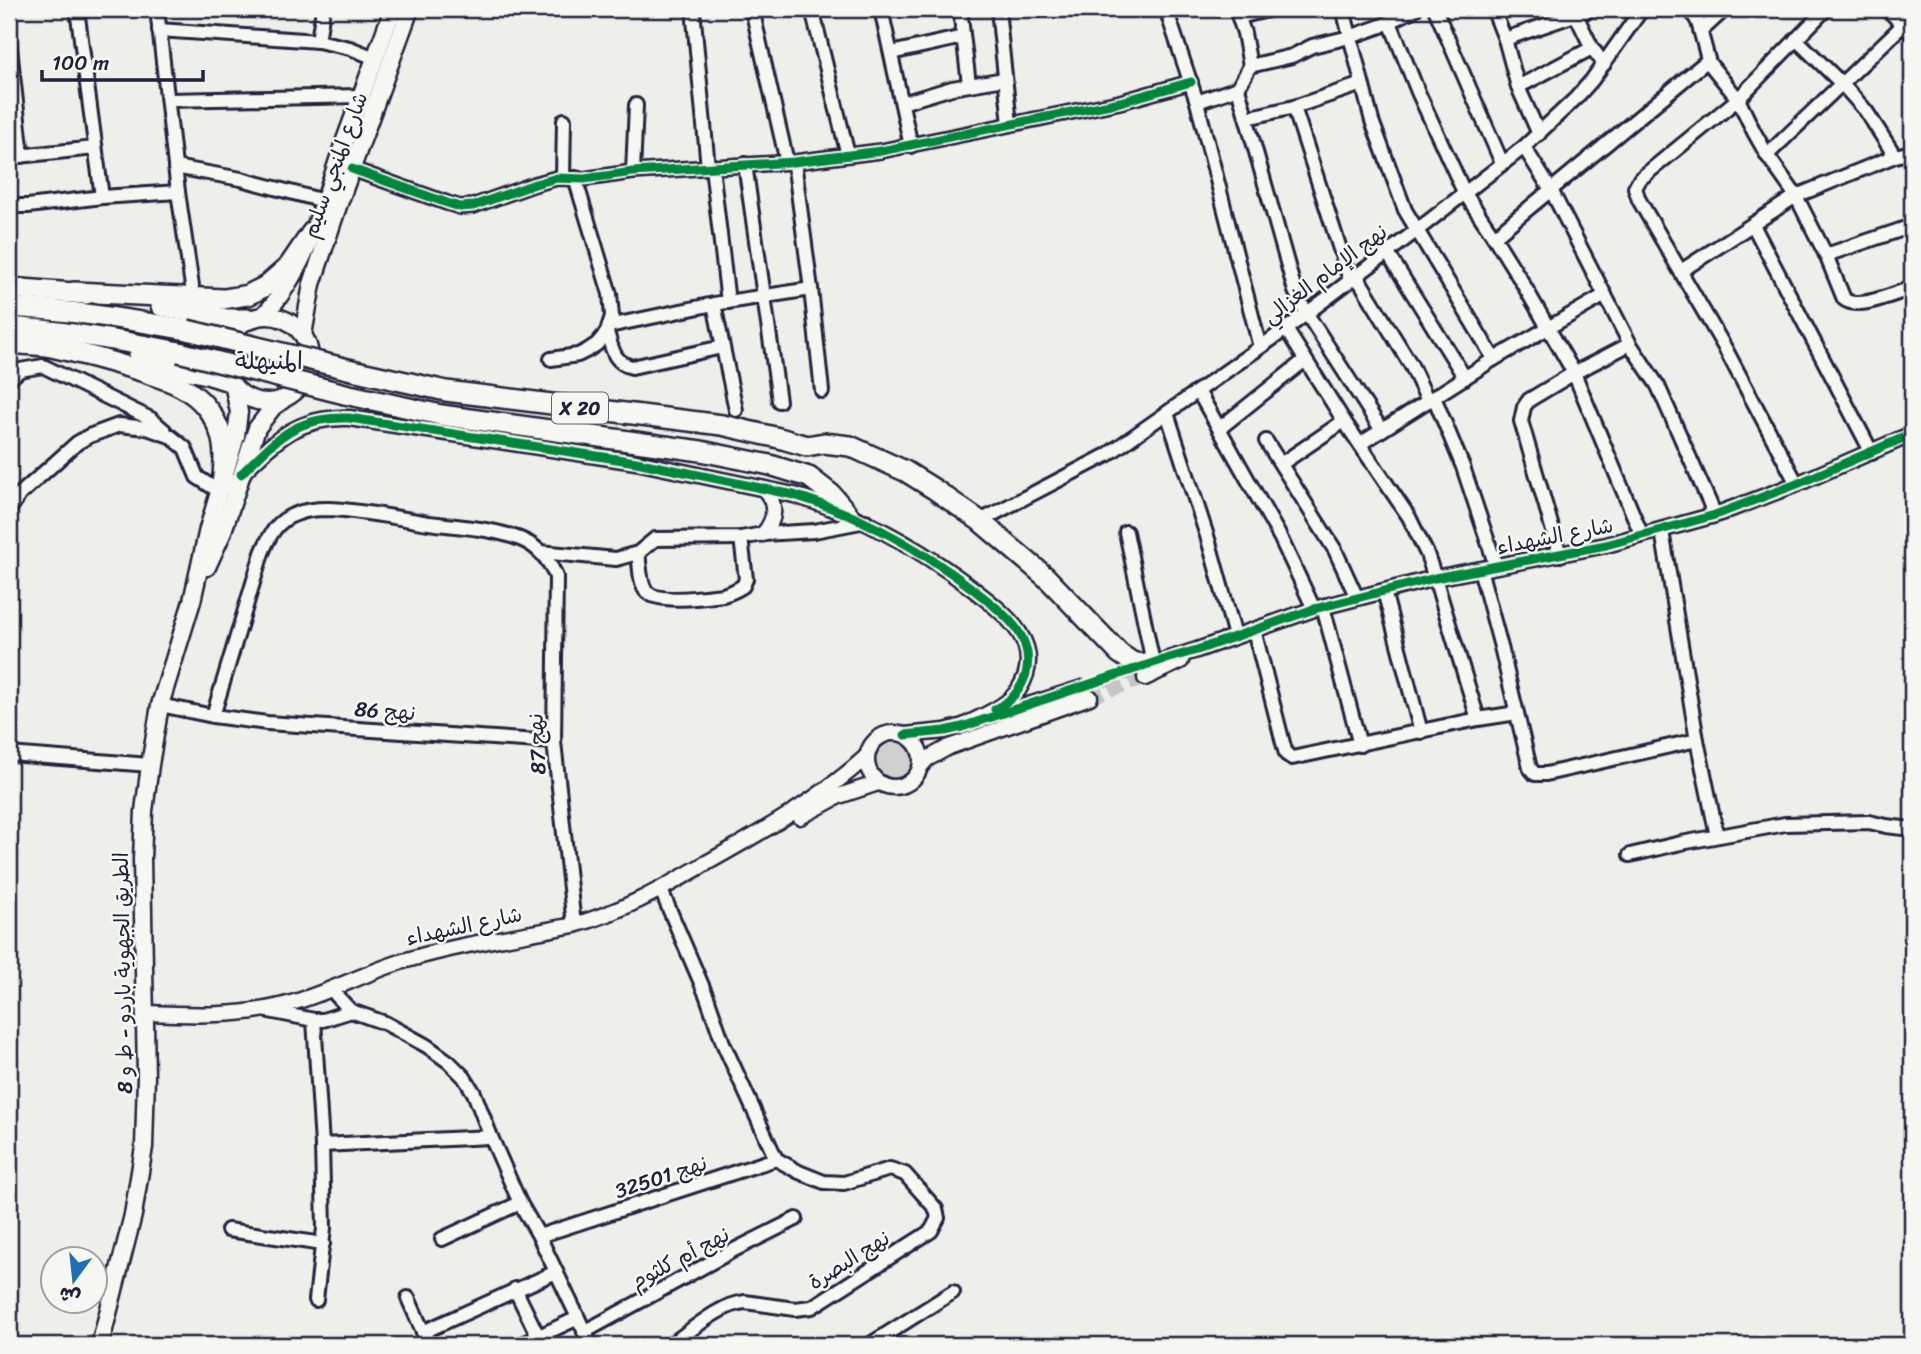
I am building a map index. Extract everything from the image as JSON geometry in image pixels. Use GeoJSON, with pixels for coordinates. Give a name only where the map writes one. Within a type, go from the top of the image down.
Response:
{"type":"FeatureCollection","features":[{"type":"Feature","properties":{"kind":"highway"},"geometry":{"type":"LineString","coordinates":[[9,288],[224,299],[248,295],[266,286],[289,266],[312,232]]}},
{"type":"Feature","properties":{"kind":"highway"},"geometry":{"type":"LineString","coordinates":[[75,292],[227,319],[256,318]]}},
{"type":"Feature","properties":{"kind":"highway","name":"X 20"},"geometry":{"type":"LineString","coordinates":[[9,307],[122,318],[187,330],[446,391],[722,425],[807,446],[841,443],[874,456],[920,480],[980,521]]}},
{"type":"Feature","properties":{"kind":"highway","name":"X 20"},"geometry":{"type":"LineString","coordinates":[[9,327],[65,332],[179,352],[441,415],[701,452],[770,465],[809,477],[857,517]]}},
{"type":"Feature","properties":{"kind":"highway"},"geometry":{"type":"LineString","coordinates":[[9,343],[72,348],[141,359],[207,374],[232,385]]}},
{"type":"Feature","properties":{"kind":"highway"},"geometry":{"type":"LineString","coordinates":[[47,346],[104,359],[173,382],[191,393],[214,418],[220,432],[224,460],[220,489]]}},
{"type":"Feature","properties":{"kind":"highway"},"geometry":{"type":"LineString","coordinates":[[980,521],[1047,578],[1119,653],[1145,669]]}},
{"type":"Feature","properties":{"kind":"main road","name":"شارع المنجي سليم"},"geometry":{"type":"LineString","coordinates":[[256,318],[278,300],[292,279],[324,201],[393,9]]}},
{"type":"Feature","properties":{"kind":"main road","name":"شارع المنجي سليم"},"geometry":{"type":"LineString","coordinates":[[303,335],[312,284],[410,9]]}},
{"type":"Feature","properties":{"kind":"main road"},"geometry":{"type":"LineString","coordinates":[[275,317],[295,326],[303,335],[310,357],[309,372],[302,385],[284,400],[257,402],[244,397],[232,385],[224,370],[223,358],[225,346],[239,326],[256,318],[275,317]]}},
{"type":"Feature","properties":{"kind":"main road","name":"الطريق الجهوية باردو - ط و 8"},"geometry":{"type":"LineString","coordinates":[[100,1345],[133,1215],[143,1159],[145,1013],[142,835],[150,765],[160,705],[192,601],[208,529],[239,424],[238,399],[232,385]]}},
{"type":"Feature","properties":{"kind":"main road","name":"الطريق الجهوية باردو - ط و 8"},"geometry":{"type":"LineString","coordinates":[[192,601],[222,534],[257,428],[273,407],[284,400]]}},
{"type":"Feature","properties":{"kind":"street"},"geometry":{"type":"LineString","coordinates":[[77,9],[103,197]]}},
{"type":"Feature","properties":{"kind":"street"},"geometry":{"type":"LineString","coordinates":[[156,9],[177,192],[191,286]]}},
{"type":"Feature","properties":{"kind":"street"},"geometry":{"type":"LineString","coordinates":[[318,41],[323,9]]}},
{"type":"Feature","properties":{"kind":"street"},"geometry":{"type":"LineString","coordinates":[[693,9],[710,167],[722,347],[736,410]]}},
{"type":"Feature","properties":{"kind":"street"},"geometry":{"type":"LineString","coordinates":[[752,9],[791,162],[811,289],[821,391]]}},
{"type":"Feature","properties":{"kind":"street"},"geometry":{"type":"LineString","coordinates":[[812,9],[848,155]]}},
{"type":"Feature","properties":{"kind":"street"},"geometry":{"type":"LineString","coordinates":[[881,9],[911,145]]}},
{"type":"Feature","properties":{"kind":"street"},"geometry":{"type":"LineString","coordinates":[[960,9],[969,84]]}},
{"type":"Feature","properties":{"kind":"street"},"geometry":{"type":"LineString","coordinates":[[998,9],[1010,124]]}},
{"type":"Feature","properties":{"kind":"street"},"geometry":{"type":"LineString","coordinates":[[1166,9],[1197,102],[1260,347]]}},
{"type":"Feature","properties":{"kind":"street"},"geometry":{"type":"LineString","coordinates":[[1197,102],[1238,88],[1250,66],[1238,13],[1272,9]]}},
{"type":"Feature","properties":{"kind":"street"},"geometry":{"type":"LineString","coordinates":[[1343,9],[1376,133],[1397,192],[1416,231],[1494,359]]}},
{"type":"Feature","properties":{"kind":"street"},"geometry":{"type":"LineString","coordinates":[[1250,66],[1350,37],[1415,9]]}},
{"type":"Feature","properties":{"kind":"street"},"geometry":{"type":"LineString","coordinates":[[1435,9],[1502,163]]}},
{"type":"Feature","properties":{"kind":"street"},"geometry":{"type":"LineString","coordinates":[[1493,9],[1505,39],[1518,87],[1539,134]]}},
{"type":"Feature","properties":{"kind":"street"},"geometry":{"type":"LineString","coordinates":[[1505,39],[1574,12],[1592,9]]}},
{"type":"Feature","properties":{"kind":"street","name":"نهج الإمام الغزالي"},"geometry":{"type":"LineString","coordinates":[[980,521],[1107,455],[1307,314],[1416,231],[1539,134],[1584,89],[1642,9]]}},
{"type":"Feature","properties":{"kind":"street"},"geometry":{"type":"LineString","coordinates":[[1690,9],[1701,31],[1709,60],[1738,99],[1767,155],[1796,196],[1826,255],[1844,299],[1852,304],[1912,288]]}},
{"type":"Feature","properties":{"kind":"street"},"geometry":{"type":"LineString","coordinates":[[1701,31],[1725,9]]}},
{"type":"Feature","properties":{"kind":"street"},"geometry":{"type":"LineString","coordinates":[[1797,484],[1725,348],[1636,195],[1635,188],[1636,184],[1738,99],[1826,9]]}},
{"type":"Feature","properties":{"kind":"street"},"geometry":{"type":"LineString","coordinates":[[1767,155],[1842,85],[1908,29],[1887,9]]}},
{"type":"Feature","properties":{"kind":"street"},"geometry":{"type":"LineString","coordinates":[[1574,12],[1592,48],[1604,64]]}},
{"type":"Feature","properties":{"kind":"street"},"geometry":{"type":"LineString","coordinates":[[1390,22],[1418,92],[1464,192],[1494,237],[1574,373],[1642,536]]}},
{"type":"Feature","properties":{"kind":"street"},"geometry":{"type":"LineString","coordinates":[[159,30],[318,41],[350,48],[375,58]]}},
{"type":"Feature","properties":{"kind":"street"},"geometry":{"type":"LineString","coordinates":[[891,53],[963,37]]}},
{"type":"Feature","properties":{"kind":"street"},"geometry":{"type":"LineString","coordinates":[[9,39],[22,156]]}},
{"type":"Feature","properties":{"kind":"street"},"geometry":{"type":"LineString","coordinates":[[1796,39],[1872,118],[1895,156]]}},
{"type":"Feature","properties":{"kind":"street"},"geometry":{"type":"LineString","coordinates":[[1518,87],[1592,48]]}},
{"type":"Feature","properties":{"kind":"street"},"geometry":{"type":"LineString","coordinates":[[1494,237],[1709,60]]}},
{"type":"Feature","properties":{"kind":"street"},"geometry":{"type":"LineString","coordinates":[[902,103],[926,94],[1004,79]]}},
{"type":"Feature","properties":{"kind":"street"},"geometry":{"type":"LineString","coordinates":[[352,169],[460,207],[473,206],[545,180],[791,162],[911,145],[1120,102],[1191,82]]}},
{"type":"Feature","properties":{"kind":"street"},"geometry":{"type":"LineString","coordinates":[[1247,118],[1294,107],[1362,84]]}},
{"type":"Feature","properties":{"kind":"street"},"geometry":{"type":"LineString","coordinates":[[1238,88],[1295,291],[1381,429]]}},
{"type":"Feature","properties":{"kind":"street"},"geometry":{"type":"LineString","coordinates":[[167,100],[361,96]]}},
{"type":"Feature","properties":{"kind":"street"},"geometry":{"type":"LineString","coordinates":[[633,172],[636,105]]}},
{"type":"Feature","properties":{"kind":"street"},"geometry":{"type":"LineString","coordinates":[[1294,107],[1353,278],[1431,399],[1463,467],[1496,566]]}},
{"type":"Feature","properties":{"kind":"street"},"geometry":{"type":"LineString","coordinates":[[551,359],[588,351],[608,329],[612,316],[610,294],[569,178],[564,120]]}},
{"type":"Feature","properties":{"kind":"street"},"geometry":{"type":"LineString","coordinates":[[1524,147],[1551,190],[1630,344],[1658,386],[1715,515]]}},
{"type":"Feature","properties":{"kind":"street"},"geometry":{"type":"LineString","coordinates":[[9,156],[95,148]]}},
{"type":"Feature","properties":{"kind":"street"},"geometry":{"type":"LineString","coordinates":[[1681,271],[1796,196],[1895,156],[1912,152]]}},
{"type":"Feature","properties":{"kind":"street"},"geometry":{"type":"LineString","coordinates":[[745,164],[779,401]]}},
{"type":"Feature","properties":{"kind":"street"},"geometry":{"type":"LineString","coordinates":[[175,167],[241,179],[324,201]]}},
{"type":"Feature","properties":{"kind":"street"},"geometry":{"type":"LineString","coordinates":[[9,206],[177,192]]}},
{"type":"Feature","properties":{"kind":"street"},"geometry":{"type":"LineString","coordinates":[[1753,225],[1872,453]]}},
{"type":"Feature","properties":{"kind":"street"},"geometry":{"type":"LineString","coordinates":[[1826,255],[1912,226]]}},
{"type":"Feature","properties":{"kind":"street"},"geometry":{"type":"LineString","coordinates":[[1387,252],[1465,378]]}},
{"type":"Feature","properties":{"kind":"street"},"geometry":{"type":"LineString","coordinates":[[608,329],[721,303],[811,289]]}},
{"type":"Feature","properties":{"kind":"street"},"geometry":{"type":"LineString","coordinates":[[1360,444],[1494,359],[1605,295]]}},
{"type":"Feature","properties":{"kind":"street"},"geometry":{"type":"LineString","coordinates":[[1286,328],[1344,421],[1409,517],[1427,554],[1478,719]]}},
{"type":"Feature","properties":{"kind":"street"},"geometry":{"type":"LineString","coordinates":[[608,329],[613,354],[618,361],[632,368],[722,347]]}},
{"type":"Feature","properties":{"kind":"street"},"geometry":{"type":"LineString","coordinates":[[1560,555],[1521,421],[1524,407],[1529,400],[1574,373],[1630,344]]}},
{"type":"Feature","properties":{"kind":"street"},"geometry":{"type":"LineString","coordinates":[[1220,428],[1306,360]]}},
{"type":"Feature","properties":{"kind":"street"},"geometry":{"type":"LineString","coordinates":[[9,379],[20,370],[43,366],[151,419],[185,447],[197,477],[220,489]]}},
{"type":"Feature","properties":{"kind":"street"},"geometry":{"type":"LineString","coordinates":[[1198,391],[1318,608],[1360,745]]}},
{"type":"Feature","properties":{"kind":"street"},"geometry":{"type":"LineString","coordinates":[[1167,413],[1208,539],[1235,636]]}},
{"type":"Feature","properties":{"kind":"street","name":"X 20"},"geometry":{"type":"LineString","coordinates":[[241,474],[286,433],[316,420],[333,418],[370,421],[636,462],[794,495],[857,517],[922,552],[949,570],[1000,610],[1025,642],[1027,666],[1020,688],[1004,705],[962,727]]}},
{"type":"Feature","properties":{"kind":"street"},"geometry":{"type":"LineString","coordinates":[[1281,464],[1344,421]]}},
{"type":"Feature","properties":{"kind":"street"},"geometry":{"type":"LineString","coordinates":[[10,504],[77,443],[89,436],[119,425],[147,428],[170,436]]}},
{"type":"Feature","properties":{"kind":"street","name":"شارع الشهداء"},"geometry":{"type":"LineString","coordinates":[[1145,669],[1318,608],[1480,569],[1560,555],[1642,536],[1715,515],[1797,484],[1912,434]]}},
{"type":"Feature","properties":{"kind":"street"},"geometry":{"type":"LineString","coordinates":[[1266,441],[1335,550],[1357,598]]}},
{"type":"Feature","properties":{"kind":"street"},"geometry":{"type":"LineString","coordinates":[[763,534],[774,515],[772,501],[764,489]]}},
{"type":"Feature","properties":{"kind":"street"},"geometry":{"type":"LineString","coordinates":[[213,716],[262,553],[272,531],[287,517],[310,510],[351,511],[487,531],[519,539],[545,557],[616,559],[638,552],[655,539],[741,538],[814,531],[857,517]]}},
{"type":"Feature","properties":{"kind":"street"},"geometry":{"type":"LineString","coordinates":[[1662,531],[1697,740],[1717,836]]}},
{"type":"Feature","properties":{"kind":"street"},"geometry":{"type":"LineString","coordinates":[[1126,532],[1145,669]]}},
{"type":"Feature","properties":{"kind":"street"},"geometry":{"type":"LineString","coordinates":[[638,552],[644,587],[652,596],[671,598],[723,595],[736,591],[743,586],[746,579],[741,538]]}},
{"type":"Feature","properties":{"kind":"street","name":"نهج 87"},"geometry":{"type":"LineString","coordinates":[[545,557],[556,577],[557,586],[554,742],[574,925]]}},
{"type":"Feature","properties":{"kind":"street"},"geometry":{"type":"LineString","coordinates":[[1480,569],[1530,768],[1535,774],[1546,774],[1697,740]]}},
{"type":"Feature","properties":{"kind":"street"},"geometry":{"type":"LineString","coordinates":[[1384,592],[1421,732]]}},
{"type":"Feature","properties":{"kind":"street"},"geometry":{"type":"LineString","coordinates":[[1254,630],[1286,754],[1293,758],[1517,713]]}},
{"type":"Feature","properties":{"kind":"street"},"geometry":{"type":"LineString","coordinates":[[905,735],[913,740],[922,757],[918,775],[904,786],[886,787],[878,783],[869,771],[867,756],[869,748],[881,736],[888,733],[905,735],[945,731],[1086,692],[949,747],[927,759],[921,766]]}},
{"type":"Feature","properties":{"kind":"street","name":"نهج 86"},"geometry":{"type":"LineString","coordinates":[[160,705],[267,723],[554,742]]}},
{"type":"Feature","properties":{"kind":"street"},"geometry":{"type":"LineString","coordinates":[[9,754],[150,765]]}},
{"type":"Feature","properties":{"kind":"street"},"geometry":{"type":"LineString","coordinates":[[776,824],[836,783],[867,756]]}},
{"type":"Feature","properties":{"kind":"street"},"geometry":{"type":"LineString","coordinates":[[776,824],[786,824],[839,796],[878,783]]}},
{"type":"Feature","properties":{"kind":"street"},"geometry":{"type":"LineString","coordinates":[[1630,855],[1785,824],[1869,822],[1912,829]]}},
{"type":"Feature","properties":{"kind":"street","name":"شارع الشهداء"},"geometry":{"type":"LineString","coordinates":[[145,1013],[230,1014],[264,1010],[299,1001],[419,957],[574,925],[621,910],[661,890],[776,824]]}},
{"type":"Feature","properties":{"kind":"street"},"geometry":{"type":"LineString","coordinates":[[661,890],[723,1043],[776,1159]]}},
{"type":"Feature","properties":{"kind":"street"},"geometry":{"type":"LineString","coordinates":[[333,988],[351,1012],[385,1023],[427,1046],[464,1077],[474,1093],[520,1203],[539,1236],[591,1345]]}},
{"type":"Feature","properties":{"kind":"street"},"geometry":{"type":"LineString","coordinates":[[264,1010],[314,1020],[351,1012]]}},
{"type":"Feature","properties":{"kind":"street"},"geometry":{"type":"LineString","coordinates":[[314,1020],[322,1145],[323,1244],[316,1300]]}},
{"type":"Feature","properties":{"kind":"street"},"geometry":{"type":"LineString","coordinates":[[322,1145],[491,1137]]}},
{"type":"Feature","properties":{"kind":"street","name":"نهج 32501"},"geometry":{"type":"LineString","coordinates":[[539,1236],[776,1159]]}},
{"type":"Feature","properties":{"kind":"street","name":"نهج البصرة"},"geometry":{"type":"LineString","coordinates":[[670,1345],[722,1309],[737,1303],[800,1310],[812,1307],[931,1231],[938,1218],[936,1209],[905,1174],[890,1170],[844,1183],[824,1182],[776,1159]]}},
{"type":"Feature","properties":{"kind":"street"},"geometry":{"type":"LineString","coordinates":[[442,1240],[520,1203]]}},
{"type":"Feature","properties":{"kind":"street","name":"نهج أم كلثوم"},"geometry":{"type":"LineString","coordinates":[[584,1332],[796,1219]]}},
{"type":"Feature","properties":{"kind":"street"},"geometry":{"type":"LineString","coordinates":[[228,1230],[323,1244]]}},
{"type":"Feature","properties":{"kind":"street"},"geometry":{"type":"LineString","coordinates":[[423,1332],[556,1272]]}},
{"type":"Feature","properties":{"kind":"street"},"geometry":{"type":"LineString","coordinates":[[515,1289],[536,1340]]}},
{"type":"Feature","properties":{"kind":"street"},"geometry":{"type":"LineString","coordinates":[[869,1345],[953,1292]]}},
{"type":"Feature","properties":{"kind":"street"},"geometry":{"type":"LineString","coordinates":[[408,1298],[429,1345]]}},
{"type":"Feature","properties":{"kind":"street"},"geometry":{"type":"LineString","coordinates":[[520,1345],[536,1340],[578,1318]]}},
{"type":"Feature","properties":{"kind":"shaded area"},"geometry":{"type":"Polygon","coordinates":[[[894,739],[908,745],[914,759],[908,773],[894,779],[880,773],[874,759],[880,745],[894,739]]]}},
{"type":"Feature","properties":{"kind":"tunnel"},"geometry":{"type":"LineString","coordinates":[[1082,688],[1137,669]]}},
{"type":"Feature","properties":{"kind":"tunnel"},"geometry":{"type":"LineString","coordinates":[[1090,697],[1145,678]]}},
{"type":"Feature","properties":{"kind":"cycle path"},"geometry":{"type":"LineString","coordinates":[[352,169],[460,207],[473,206],[557,178],[584,179],[633,172],[794,162],[881,151],[1120,102],[1191,82]]}},
{"type":"Feature","properties":{"kind":"cycle path"},"geometry":{"type":"LineString","coordinates":[[241,474],[288,432],[314,421],[349,418],[636,462],[794,495],[866,522],[910,546],[973,589],[1004,615],[1021,635],[1028,660],[1026,674],[1018,690],[995,709]]}},
{"type":"Feature","properties":{"kind":"cycle path"},"geometry":{"type":"LineString","coordinates":[[905,735],[962,727],[1314,609],[1435,578],[1606,545],[1715,515],[1797,484],[1912,434]]}},
{"type":"Feature","properties":{"kind":"district","name":"المنيهلة"},"geometry":{"type":"Point","coordinates":[269,361]}}]}
